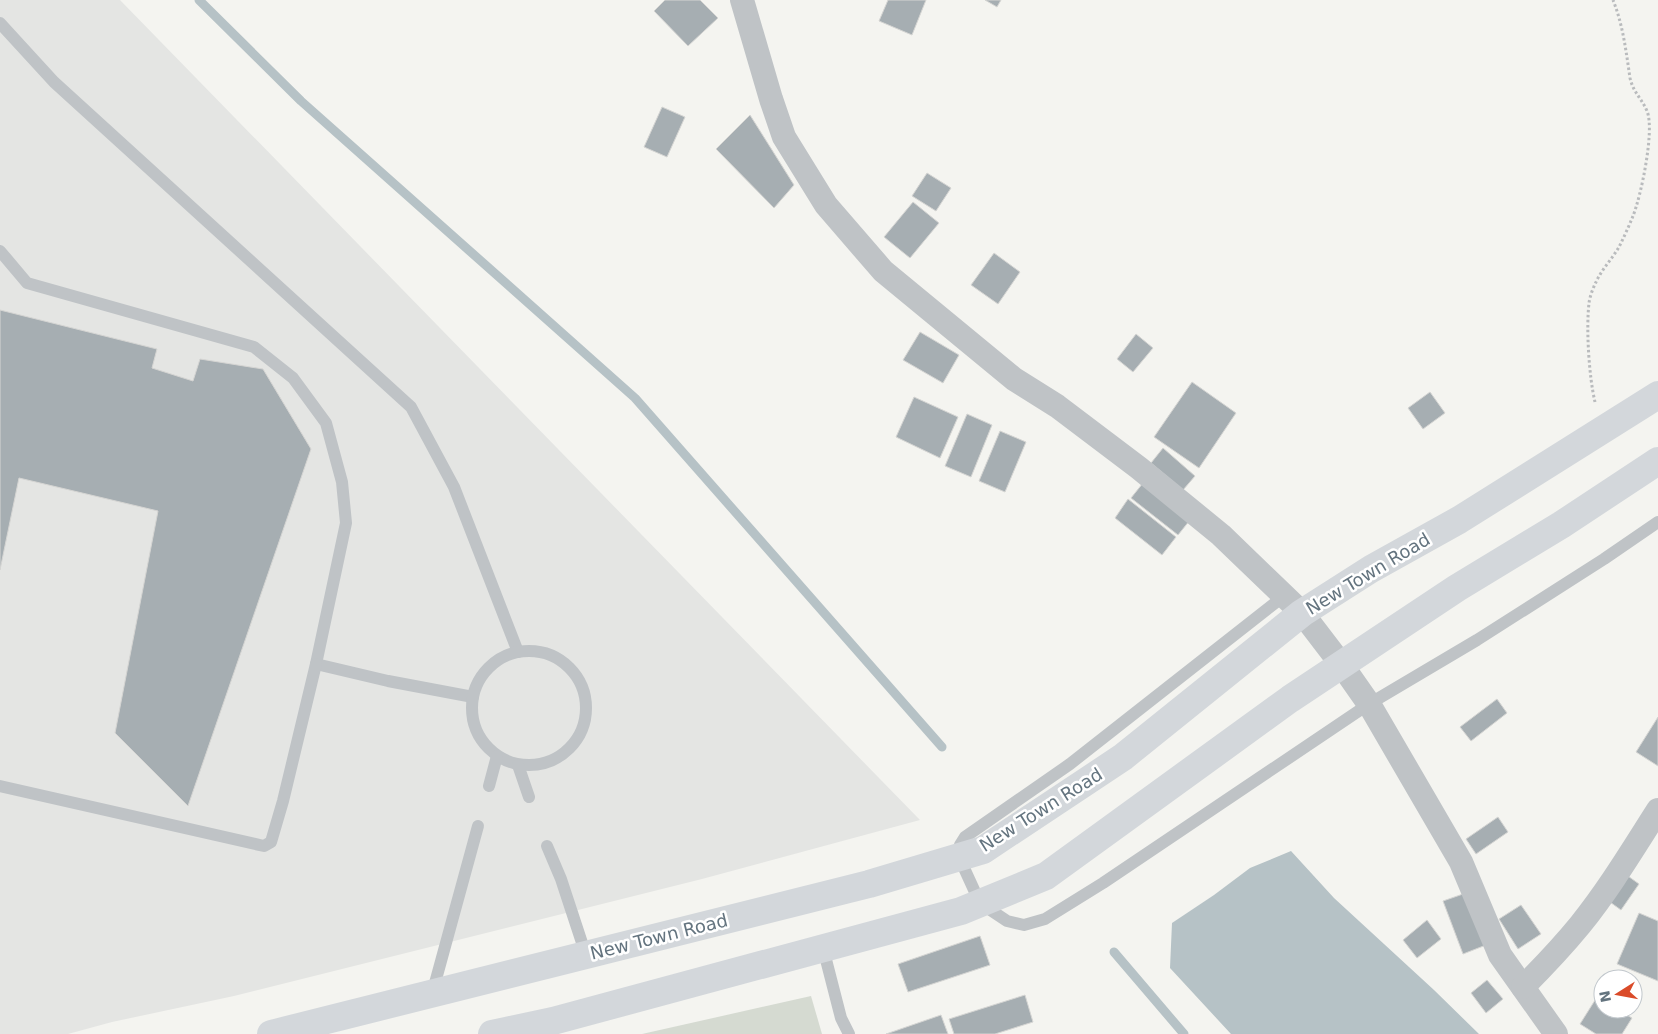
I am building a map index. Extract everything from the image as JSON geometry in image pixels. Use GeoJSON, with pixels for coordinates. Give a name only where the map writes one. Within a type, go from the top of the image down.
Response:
{"type":"FeatureCollection","features":[{"type":"Feature","properties":{"kind":"main road","name":"New Town Road"},"geometry":{"type":"LineString","coordinates":[[271,1034],[869,884],[983,850],[1123,757],[1293,605],[1371,569],[1459,520],[1658,395]]}},
{"type":"Feature","properties":{"kind":"main road"},"geometry":{"type":"LineString","coordinates":[[492,1034],[553,1021],[961,911],[1046,876],[1341,664],[1457,588],[1561,525],[1658,461]]}},
{"type":"Feature","properties":{"kind":"street"},"geometry":{"type":"LineString","coordinates":[[742,0],[784,137],[826,205],[883,271],[1014,379],[1057,406],[1139,468],[1221,535],[1293,605],[1341,664],[1369,704],[1460,862],[1500,955],[1556,1034]]}},
{"type":"Feature","properties":{"kind":"street"},"geometry":{"type":"LineString","coordinates":[[1523,987],[1581,924],[1622,867],[1658,810]]}},
{"type":"Feature","properties":{"kind":"lane"},"geometry":{"type":"LineString","coordinates":[[2,30],[54,82],[411,407],[454,487],[518,652]]}},
{"type":"Feature","properties":{"kind":"lane"},"geometry":{"type":"LineString","coordinates":[[0,250],[27,282],[254,347],[293,378],[326,423],[342,482],[346,523],[316,664],[283,801],[268,845],[264,846],[0,786]]}},
{"type":"Feature","properties":{"kind":"lane"},"geometry":{"type":"LineString","coordinates":[[959,857],[980,904],[1007,921],[1024,925],[1045,919],[1103,883],[1369,704],[1492,630],[1604,559],[1658,522]]}},
{"type":"Feature","properties":{"kind":"lane"},"geometry":{"type":"LineString","coordinates":[[518,652],[540,652],[561,660],[577,676],[585,697],[585,720],[577,740],[561,756],[540,765],[518,765],[497,756],[482,740],[473,719],[473,697],[482,676],[497,660],[518,652]]}},
{"type":"Feature","properties":{"kind":"lane"},"geometry":{"type":"LineString","coordinates":[[316,664],[388,681],[473,697]]}},
{"type":"Feature","properties":{"kind":"lane"},"geometry":{"type":"LineString","coordinates":[[489,786],[497,756]]}},
{"type":"Feature","properties":{"kind":"lane"},"geometry":{"type":"LineString","coordinates":[[518,765],[529,797]]}},
{"type":"Feature","properties":{"kind":"lane"},"geometry":{"type":"LineString","coordinates":[[432,994],[478,826]]}},
{"type":"Feature","properties":{"kind":"lane"},"geometry":{"type":"LineString","coordinates":[[547,846],[561,879],[586,955]]}},
{"type":"Feature","properties":{"kind":"lane"},"geometry":{"type":"LineString","coordinates":[[823,948],[841,1018],[850,1034]]}},
{"type":"Feature","properties":{"kind":"path"},"geometry":{"type":"LineString","coordinates":[[1602,430],[1592,388],[1588,321],[1589,301],[1597,281],[1619,247],[1634,215],[1646,165],[1649,119],[1647,111],[1636,94],[1631,80],[1620,16],[1614,0]]}},
{"type":"Feature","properties":{"kind":"shaded area"},"geometry":{"type":"Polygon","coordinates":[[[0,0],[120,0],[920,820],[702,879],[234,996],[112,1022],[68,1034],[0,1034],[0,0]]]}},
{"type":"Feature","properties":{"kind":"shaded area"},"geometry":{"type":"Polygon","coordinates":[[[1291,851],[1334,898],[1479,1034],[1231,1034],[1170,968],[1172,923],[1250,868],[1291,851]]]}},
{"type":"Feature","properties":{"kind":"shaded area"},"geometry":{"type":"Polygon","coordinates":[[[811,996],[822,1034],[642,1034],[811,996]]]}},
{"type":"Feature","properties":{"kind":"building"},"geometry":{"type":"Polygon","coordinates":[[[665,0],[700,0],[718,18],[688,46],[654,11],[665,0]]]}},
{"type":"Feature","properties":{"kind":"building"},"geometry":{"type":"Polygon","coordinates":[[[888,0],[926,0],[912,35],[879,21],[888,0]]]}},
{"type":"Feature","properties":{"kind":"building"},"geometry":{"type":"Polygon","coordinates":[[[985,0],[1001,0],[997,7],[985,0]]]}},
{"type":"Feature","properties":{"kind":"building"},"geometry":{"type":"Polygon","coordinates":[[[662,107],[685,117],[667,157],[644,147],[662,107]]]}},
{"type":"Feature","properties":{"kind":"building"},"geometry":{"type":"Polygon","coordinates":[[[750,115],[794,185],[774,208],[716,149],[750,115]]]}},
{"type":"Feature","properties":{"kind":"building"},"geometry":{"type":"Polygon","coordinates":[[[927,173],[951,188],[936,211],[912,196],[927,173]]]}},
{"type":"Feature","properties":{"kind":"building"},"geometry":{"type":"Polygon","coordinates":[[[913,202],[939,223],[910,258],[884,237],[913,202]]]}},
{"type":"Feature","properties":{"kind":"building"},"geometry":{"type":"Polygon","coordinates":[[[994,253],[1020,272],[998,304],[971,285],[994,253]]]}},
{"type":"Feature","properties":{"kind":"building"},"geometry":{"type":"Polygon","coordinates":[[[0,310],[157,349],[152,368],[193,381],[200,359],[263,369],[311,449],[188,806],[115,733],[158,511],[19,478],[0,570],[0,310]]]}},
{"type":"Feature","properties":{"kind":"building"},"geometry":{"type":"Polygon","coordinates":[[[920,332],[959,355],[943,383],[903,360],[920,332]]]}},
{"type":"Feature","properties":{"kind":"building"},"geometry":{"type":"Polygon","coordinates":[[[1136,334],[1153,348],[1133,372],[1117,359],[1136,334]]]}},
{"type":"Feature","properties":{"kind":"building"},"geometry":{"type":"Polygon","coordinates":[[[1192,382],[1236,413],[1199,468],[1154,437],[1192,382]]]}},
{"type":"Feature","properties":{"kind":"building"},"geometry":{"type":"Polygon","coordinates":[[[1430,392],[1445,413],[1423,429],[1408,408],[1430,392]]]}},
{"type":"Feature","properties":{"kind":"building"},"geometry":{"type":"Polygon","coordinates":[[[914,397],[958,417],[940,458],[896,437],[914,397]]]}},
{"type":"Feature","properties":{"kind":"building"},"geometry":{"type":"Polygon","coordinates":[[[967,414],[992,425],[971,477],[945,466],[967,414]]]}},
{"type":"Feature","properties":{"kind":"building"},"geometry":{"type":"Polygon","coordinates":[[[1000,431],[1026,442],[1005,492],[979,481],[1000,431]]]}},
{"type":"Feature","properties":{"kind":"building"},"geometry":{"type":"Polygon","coordinates":[[[1163,448],[1195,476],[1183,490],[1151,463],[1163,448]]]}},
{"type":"Feature","properties":{"kind":"building"},"geometry":{"type":"Polygon","coordinates":[[[1143,483],[1190,520],[1178,535],[1131,498],[1143,483]]]}},
{"type":"Feature","properties":{"kind":"building"},"geometry":{"type":"Polygon","coordinates":[[[1128,499],[1176,537],[1162,555],[1115,518],[1128,499]]]}},
{"type":"Feature","properties":{"kind":"building"},"geometry":{"type":"Polygon","coordinates":[[[1497,699],[1507,713],[1471,741],[1460,727],[1497,699]]]}},
{"type":"Feature","properties":{"kind":"building"},"geometry":{"type":"Polygon","coordinates":[[[1658,717],[1658,766],[1636,752],[1658,717]]]}},
{"type":"Feature","properties":{"kind":"building"},"geometry":{"type":"Polygon","coordinates":[[[1498,817],[1508,832],[1476,854],[1466,839],[1498,817]]]}},
{"type":"Feature","properties":{"kind":"building"},"geometry":{"type":"Polygon","coordinates":[[[1621,871],[1639,884],[1621,910],[1603,897],[1621,871]]]}},
{"type":"Feature","properties":{"kind":"building"},"geometry":{"type":"Polygon","coordinates":[[[1466,893],[1486,945],[1463,954],[1443,901],[1466,893]]]}},
{"type":"Feature","properties":{"kind":"building"},"geometry":{"type":"Polygon","coordinates":[[[1521,905],[1541,934],[1518,949],[1499,919],[1521,905]]]}},
{"type":"Feature","properties":{"kind":"building"},"geometry":{"type":"Polygon","coordinates":[[[1639,913],[1658,921],[1658,981],[1643,975],[1643,969],[1629,969],[1617,964],[1639,913]]]}},
{"type":"Feature","properties":{"kind":"building"},"geometry":{"type":"Polygon","coordinates":[[[1427,920],[1441,939],[1417,958],[1403,940],[1427,920]]]}},
{"type":"Feature","properties":{"kind":"building"},"geometry":{"type":"Polygon","coordinates":[[[980,936],[990,965],[908,992],[898,964],[980,936]]]}},
{"type":"Feature","properties":{"kind":"building"},"geometry":{"type":"Polygon","coordinates":[[[1487,980],[1503,999],[1486,1013],[1471,993],[1487,980]]]}},
{"type":"Feature","properties":{"kind":"building"},"geometry":{"type":"Polygon","coordinates":[[[1025,995],[1033,1022],[995,1034],[954,1034],[949,1019],[1025,995]]]}},
{"type":"Feature","properties":{"kind":"building"},"geometry":{"type":"Polygon","coordinates":[[[1593,1003],[1593,1019],[1631,1019],[1622,1034],[1596,1034],[1580,1024],[1593,1003]]]}},
{"type":"Feature","properties":{"kind":"building"},"geometry":{"type":"Polygon","coordinates":[[[941,1015],[948,1034],[886,1034],[941,1015]]]}},
{"type":"Feature","properties":{"kind":"waterway"},"geometry":{"type":"LineString","coordinates":[[199,0],[301,101],[635,398],[942,747]]}},
{"type":"Feature","properties":{"kind":"waterway"},"geometry":{"type":"LineString","coordinates":[[1114,952],[1184,1034]]}}]}
